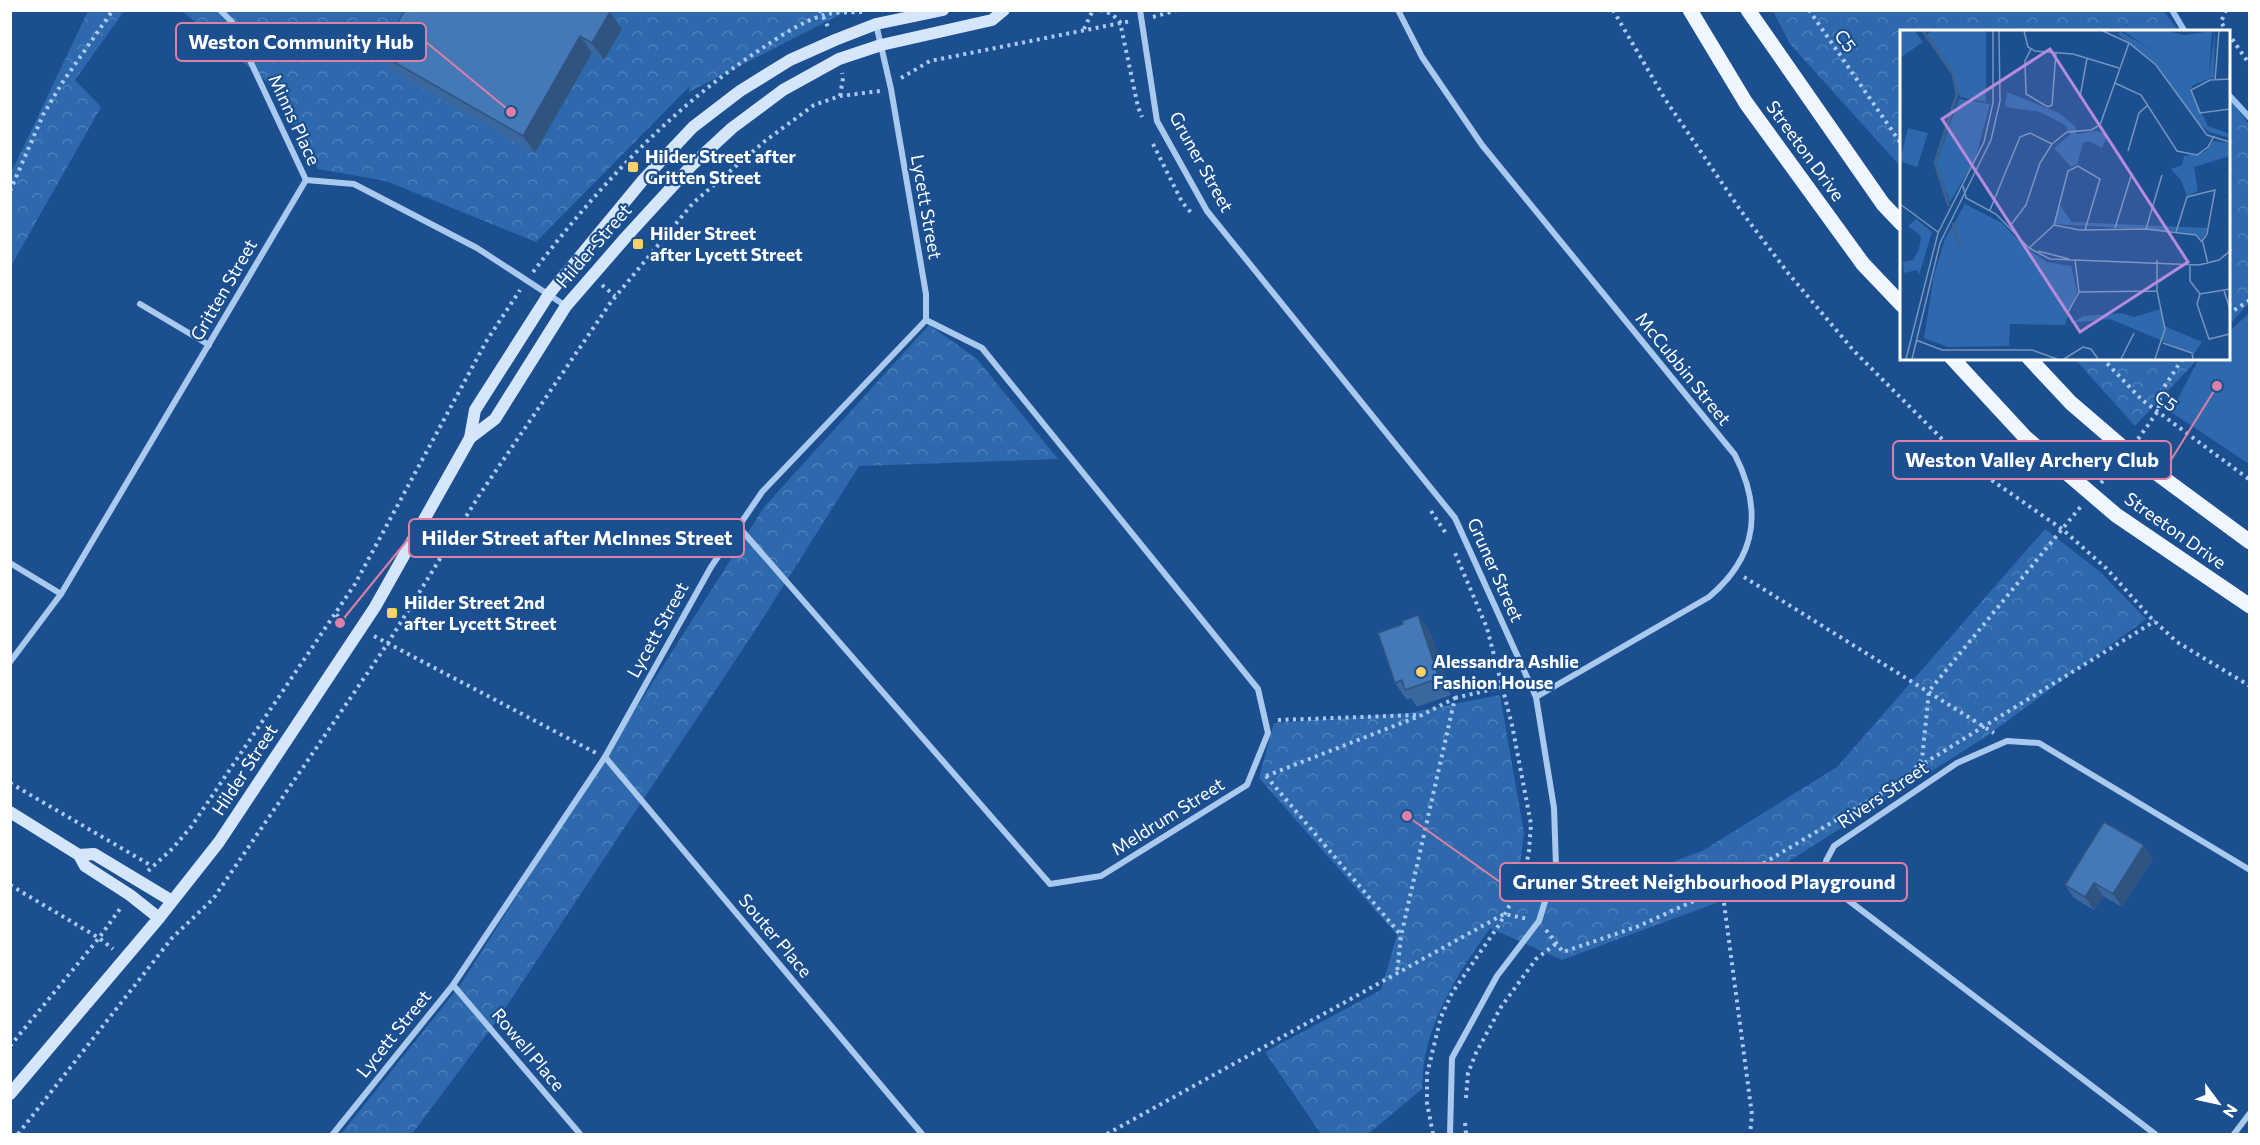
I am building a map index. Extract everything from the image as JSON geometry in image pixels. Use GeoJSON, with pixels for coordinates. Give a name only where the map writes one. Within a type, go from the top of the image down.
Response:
{"type":"FeatureCollection","features":[{"type":"Feature","properties":{"kind":"main road","name":"Streeton Drive"},"geometry":{"type":"LineString","coordinates":[[1690,10],[1746,103],[1863,264],[1900,303]]}},
{"type":"Feature","properties":{"kind":"main road","name":"Streeton Drive"},"geometry":{"type":"LineString","coordinates":[[1748,10],[1883,204],[1900,222]]}},
{"type":"Feature","properties":{"kind":"main road","name":"Streeton Drive"},"geometry":{"type":"LineString","coordinates":[[1954,360],[2026,438],[2116,515],[2250,606]]}},
{"type":"Feature","properties":{"kind":"main road","name":"Streeton Drive"},"geometry":{"type":"LineString","coordinates":[[2031,360],[2072,403],[2128,452],[2250,542]]}},
{"type":"Feature","properties":{"kind":"street","name":"Minns Place"},"geometry":{"type":"LineString","coordinates":[[220,10],[232,22],[306,180]]}},
{"type":"Feature","properties":{"kind":"street","name":"Hilder Street"},"geometry":{"type":"LineString","coordinates":[[10,1094],[159,918],[219,842],[378,602],[470,438],[475,410],[549,294],[643,180],[693,127],[740,91],[790,60],[876,24],[943,10]]}},
{"type":"Feature","properties":{"kind":"street","name":"Hilder Street"},"geometry":{"type":"LineString","coordinates":[[470,438],[495,419],[566,306],[684,173],[732,128],[783,90],[839,59],[881,45],[992,20],[1004,10]]}},
{"type":"Feature","properties":{"kind":"street","name":"Gruner Street"},"geometry":{"type":"LineString","coordinates":[[1140,10],[1157,121],[1207,211],[1455,518],[1536,697],[1554,808],[1556,866],[1539,921],[1497,976],[1452,1058],[1450,1134]]}},
{"type":"Feature","properties":{"kind":"street","name":"McCubbin Street"},"geometry":{"type":"LineString","coordinates":[[1398,10],[1422,57],[1482,145],[1735,455],[1746,477],[1752,510],[1750,534],[1745,552],[1735,572],[1709,597],[1536,697]]}},
{"type":"Feature","properties":{"kind":"street","name":"Lycett Street"},"geometry":{"type":"LineString","coordinates":[[333,1134],[453,984],[605,757],[711,567],[762,492],[926,320],[926,294],[891,89],[876,24]]}},
{"type":"Feature","properties":{"kind":"street"},"geometry":{"type":"LineString","coordinates":[[306,180],[354,184],[477,248],[566,306]]}},
{"type":"Feature","properties":{"kind":"street","name":"Gritten Street"},"geometry":{"type":"LineString","coordinates":[[10,662],[61,594],[306,180]]}},
{"type":"Feature","properties":{"kind":"street"},"geometry":{"type":"LineString","coordinates":[[140,304],[209,345]]}},
{"type":"Feature","properties":{"kind":"street","name":"Meldrum Street"},"geometry":{"type":"LineString","coordinates":[[738,526],[1050,884],[1101,876],[1247,785],[1268,733],[1258,689],[982,348],[926,320]]}},
{"type":"Feature","properties":{"kind":"street"},"geometry":{"type":"LineString","coordinates":[[10,563],[61,594]]}},
{"type":"Feature","properties":{"kind":"street","name":"Rivers Street"},"geometry":{"type":"LineString","coordinates":[[2155,1134],[1831,887],[1826,861],[1834,846],[1957,764],[2007,741],[2039,743],[2250,870]]}},
{"type":"Feature","properties":{"kind":"street","name":"Souter Place"},"geometry":{"type":"LineString","coordinates":[[605,757],[922,1134]]}},
{"type":"Feature","properties":{"kind":"street"},"geometry":{"type":"LineString","coordinates":[[10,812],[78,855],[85,866],[130,895],[159,918]]}},
{"type":"Feature","properties":{"kind":"street"},"geometry":{"type":"LineString","coordinates":[[78,855],[94,854],[172,901]]}},
{"type":"Feature","properties":{"kind":"street","name":"Rowell Place"},"geometry":{"type":"LineString","coordinates":[[453,984],[580,1134]]}},
{"type":"Feature","properties":{"kind":"street"},"geometry":{"type":"LineString","coordinates":[[2234,1134],[2250,1113]]}},
{"type":"Feature","properties":{"kind":"path"},"geometry":{"type":"LineString","coordinates":[[10,191],[57,91],[113,10]]}},
{"type":"Feature","properties":{"kind":"path"},"geometry":{"type":"LineString","coordinates":[[822,15],[865,10]]}},
{"type":"Feature","properties":{"kind":"path"},"geometry":{"type":"LineString","coordinates":[[1083,30],[1093,10]]}},
{"type":"Feature","properties":{"kind":"path"},"geometry":{"type":"LineString","coordinates":[[1100,10],[1112,14],[1120,22],[1138,107],[1143,118]]}},
{"type":"Feature","properties":{"kind":"path"},"geometry":{"type":"LineString","coordinates":[[18,1134],[172,938],[213,899],[388,643],[480,494],[611,302],[693,204],[765,141],[814,105],[840,96],[891,89],[903,76],[930,61],[1177,10]]}},
{"type":"Feature","properties":{"kind":"path"},"geometry":{"type":"LineString","coordinates":[[1613,10],[1665,99],[1741,211],[1788,273],[1854,351],[1964,461],[2062,530],[2106,568],[2177,642],[2250,686]]}},
{"type":"Feature","properties":{"kind":"path","name":"C5"},"geometry":{"type":"LineString","coordinates":[[1809,10],[1900,142]]}},
{"type":"Feature","properties":{"kind":"path"},"geometry":{"type":"LineString","coordinates":[[2226,10],[2221,22],[2227,30]]}},
{"type":"Feature","properties":{"kind":"path"},"geometry":{"type":"LineString","coordinates":[[2230,35],[2250,64]]}},
{"type":"Feature","properties":{"kind":"path"},"geometry":{"type":"LineString","coordinates":[[1152,140],[1182,202],[1197,221]]}},
{"type":"Feature","properties":{"kind":"path"},"geometry":{"type":"LineString","coordinates":[[2230,313],[2250,300]]}},
{"type":"Feature","properties":{"kind":"path","name":"C5"},"geometry":{"type":"LineString","coordinates":[[2104,360],[2142,400],[2250,480]]}},
{"type":"Feature","properties":{"kind":"path"},"geometry":{"type":"LineString","coordinates":[[2138,439],[2158,411],[2161,392],[2182,360]]}},
{"type":"Feature","properties":{"kind":"path"},"geometry":{"type":"LineString","coordinates":[[2100,484],[2118,463]]}},
{"type":"Feature","properties":{"kind":"path"},"geometry":{"type":"LineString","coordinates":[[1427,506],[1446,533],[1487,628],[1512,725],[1531,824],[1525,871],[1513,899],[1499,925],[1452,993],[1442,1017],[1427,1074],[1427,1103],[1433,1134]]}},
{"type":"Feature","properties":{"kind":"path"},"geometry":{"type":"LineString","coordinates":[[1929,691],[2082,506]]}},
{"type":"Feature","properties":{"kind":"path"},"geometry":{"type":"LineString","coordinates":[[1735,572],[2007,741]]}},
{"type":"Feature","properties":{"kind":"path"},"geometry":{"type":"LineString","coordinates":[[336,615],[605,757]]}},
{"type":"Feature","properties":{"kind":"path"},"geometry":{"type":"LineString","coordinates":[[1916,768],[2155,621]]}},
{"type":"Feature","properties":{"kind":"path"},"geometry":{"type":"LineString","coordinates":[[1266,776],[1422,715],[1455,698],[1502,687]]}},
{"type":"Feature","properties":{"kind":"path"},"geometry":{"type":"LineString","coordinates":[[1396,974],[1401,936],[1455,698]]}},
{"type":"Feature","properties":{"kind":"path"},"geometry":{"type":"LineString","coordinates":[[1265,720],[1422,715]]}},
{"type":"Feature","properties":{"kind":"path"},"geometry":{"type":"LineString","coordinates":[[1256,764],[1401,936]]}},
{"type":"Feature","properties":{"kind":"path"},"geometry":{"type":"LineString","coordinates":[[10,783],[152,866]]}},
{"type":"Feature","properties":{"kind":"path"},"geometry":{"type":"LineString","coordinates":[[10,885],[99,938],[10,1046]]}},
{"type":"Feature","properties":{"kind":"path"},"geometry":{"type":"LineString","coordinates":[[1722,888],[1752,1115],[1750,1134]]}},
{"type":"Feature","properties":{"kind":"path"},"geometry":{"type":"LineString","coordinates":[[1465,1103],[1468,1073],[1501,1007],[1536,959],[1557,943]]}},
{"type":"Feature","properties":{"kind":"path"},"geometry":{"type":"LineString","coordinates":[[1464,1120],[1466,1134]]}},
{"type":"Feature","properties":{"kind":"green space"},"geometry":{"type":"Polygon","coordinates":[[[88,11],[124,11],[75,80],[101,107],[11,266],[11,173],[88,11]]]}},
{"type":"Feature","properties":{"kind":"green space"},"geometry":{"type":"Polygon","coordinates":[[[182,11],[847,11],[689,92],[689,87],[536,242],[386,181],[318,169],[274,88],[182,11]]]}},
{"type":"Feature","properties":{"kind":"green space"},"geometry":{"type":"Polygon","coordinates":[[[1773,11],[2163,11],[2178,30],[1900,30],[1900,166],[1790,44],[1773,11]]]}},
{"type":"Feature","properties":{"kind":"green space"},"geometry":{"type":"Polygon","coordinates":[[[2230,100],[2249,124],[2249,303],[2230,324],[2230,100]]]}},
{"type":"Feature","properties":{"kind":"green space"},"geometry":{"type":"Polygon","coordinates":[[[2249,313],[2249,464],[2171,412],[2198,360],[2230,360],[2230,331],[2249,313]]]}},
{"type":"Feature","properties":{"kind":"green space"},"geometry":{"type":"Polygon","coordinates":[[[929,325],[976,358],[1058,459],[859,466],[758,626],[498,1019],[412,1134],[341,1134],[461,984],[764,507],[929,325]]]}},
{"type":"Feature","properties":{"kind":"green space"},"geometry":{"type":"Polygon","coordinates":[[[2076,360],[2197,360],[2135,426],[2076,360]]]}},
{"type":"Feature","properties":{"kind":"green space"},"geometry":{"type":"Polygon","coordinates":[[[2045,529],[2099,571],[2146,619],[1984,738],[1732,897],[1562,960],[1490,928],[1460,973],[1435,1021],[1425,1056],[1422,1089],[1368,1134],[1321,1134],[1265,1052],[1381,990],[1397,935],[1259,778],[1274,723],[1409,713],[1500,695],[1524,833],[1519,874],[1572,888],[1619,882],[1704,850],[1837,767],[2045,529]]]}},
{"type":"Feature","properties":{"kind":"building"},"geometry":{"type":"Polygon","coordinates":[[[405,10],[608,10],[610,12],[592,43],[580,36],[523,136],[380,54],[405,10]]]}},
{"type":"Feature","properties":{"kind":"building"},"geometry":{"type":"Polygon","coordinates":[[[1418,615],[1439,678],[1405,690],[1402,680],[1395,683],[1378,633],[1403,624],[1402,621],[1418,615]]]}},
{"type":"Feature","properties":{"kind":"building"},"geometry":{"type":"Polygon","coordinates":[[[2104,822],[2144,845],[2113,894],[2094,883],[2085,897],[2065,885],[2104,822]]]}},
{"type":"Feature","properties":{"kind":"waterway"},"geometry":{"type":"LineString","coordinates":[[2172,10],[2184,30]]}},
{"type":"Feature","properties":{"kind":"waterway"},"geometry":{"type":"LineString","coordinates":[[2230,96],[2250,118]]}},
{"type":"Feature","properties":{"kind":"place","name":"Weston Community Hub"},"geometry":{"type":"Point","coordinates":[511,112]}},
{"type":"Feature","properties":{"kind":"place","name":"Hilder Street after Gritten Street"},"geometry":{"type":"Point","coordinates":[633,167]}},
{"type":"Feature","properties":{"kind":"place","name":"Hilder Street after Lycett Street"},"geometry":{"type":"Point","coordinates":[638,244]}},
{"type":"Feature","properties":{"kind":"place","name":"Weston Valley Archery Club"},"geometry":{"type":"Point","coordinates":[2217,386]}},
{"type":"Feature","properties":{"kind":"place","name":"Hilder Street 2nd after Lycett Street"},"geometry":{"type":"Point","coordinates":[392,613]}},
{"type":"Feature","properties":{"kind":"place","name":"Hilder Street after McInnes Street"},"geometry":{"type":"Point","coordinates":[340,623]}},
{"type":"Feature","properties":{"kind":"place","name":"Alessandra Ashlie Fashion House"},"geometry":{"type":"Point","coordinates":[1421,672]}},
{"type":"Feature","properties":{"kind":"place","name":"Gruner Street Neighbourhood Playground"},"geometry":{"type":"Point","coordinates":[1407,816]}}]}
